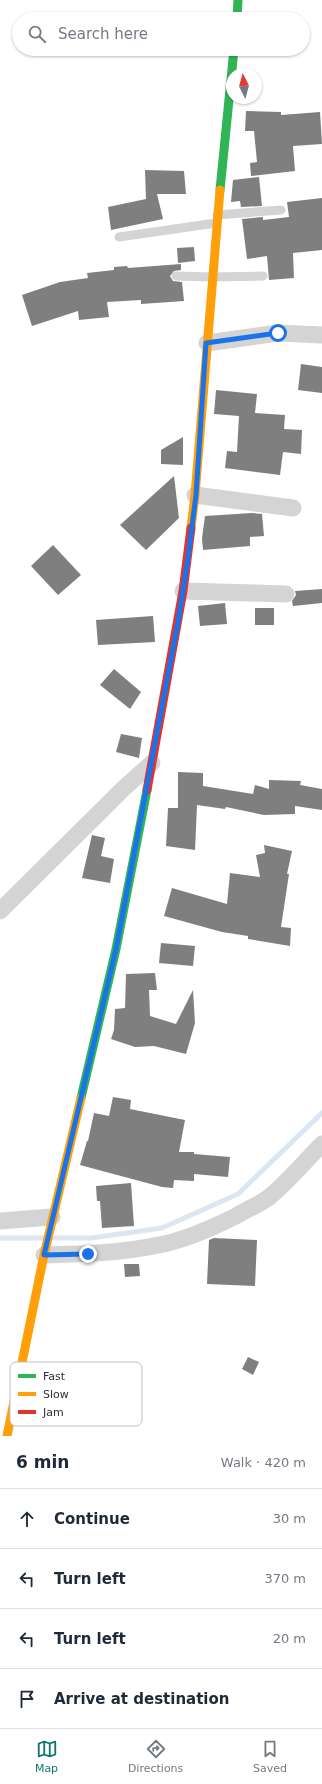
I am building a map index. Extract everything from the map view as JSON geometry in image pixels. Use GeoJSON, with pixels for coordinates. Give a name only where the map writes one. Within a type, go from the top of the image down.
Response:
{"type":"FeatureCollection","features":[{"type":"Feature","properties":{"kind":"street"},"geometry":{"type":"LineString","coordinates":[[237,12],[238,0]]}},
{"type":"Feature","properties":{"kind":"street"},"geometry":{"type":"LineString","coordinates":[[23,1362],[52,1218],[116,949],[183,591],[196,495],[216,219],[233,56]]}},
{"type":"Feature","properties":{"kind":"street"},"geometry":{"type":"LineString","coordinates":[[206,343],[278,333],[322,335]]}},
{"type":"Feature","properties":{"kind":"street"},"geometry":{"type":"LineString","coordinates":[[196,495],[294,508]]}},
{"type":"Feature","properties":{"kind":"street"},"geometry":{"type":"LineString","coordinates":[[183,591],[286,594]]}},
{"type":"Feature","properties":{"kind":"street"},"geometry":{"type":"LineString","coordinates":[[0,911],[124,788],[152,763]]}},
{"type":"Feature","properties":{"kind":"street"},"geometry":{"type":"LineString","coordinates":[[44,1255],[88,1254],[128,1250],[160,1245],[186,1238],[223,1222],[267,1198],[290,1178],[322,1144]]}},
{"type":"Feature","properties":{"kind":"street"},"geometry":{"type":"LineString","coordinates":[[0,1221],[52,1218]]}},
{"type":"Feature","properties":{"kind":"street"},"geometry":{"type":"LineString","coordinates":[[8,1436],[10,1426]]}},
{"type":"Feature","properties":{"kind":"lane"},"geometry":{"type":"LineString","coordinates":[[119,237],[216,219],[281,210]]}},
{"type":"Feature","properties":{"kind":"lane"},"geometry":{"type":"LineString","coordinates":[[176,276],[212,278],[263,276]]}},
{"type":"Feature","properties":{"kind":"building"},"geometry":{"type":"Polygon","coordinates":[[[246,111],[281,112],[281,115],[320,112],[322,144],[293,146],[295,171],[251,176],[250,163],[257,162],[254,131],[245,131],[246,111]]]}},
{"type":"Feature","properties":{"kind":"building"},"geometry":{"type":"Polygon","coordinates":[[[145,170],[184,171],[186,194],[157,194],[163,219],[111,230],[108,207],[146,199],[145,170]]]}},
{"type":"Feature","properties":{"kind":"building"},"geometry":{"type":"Polygon","coordinates":[[[259,177],[262,206],[241,207],[240,201],[231,202],[233,180],[259,177]]]}},
{"type":"Feature","properties":{"kind":"building"},"geometry":{"type":"Polygon","coordinates":[[[322,198],[322,250],[293,253],[294,278],[269,280],[267,256],[247,259],[242,219],[263,217],[263,220],[289,217],[287,202],[322,198]]]}},
{"type":"Feature","properties":{"kind":"building"},"geometry":{"type":"Polygon","coordinates":[[[194,247],[195,261],[178,263],[177,248],[194,247]]]}},
{"type":"Feature","properties":{"kind":"building"},"geometry":{"type":"Polygon","coordinates":[[[181,264],[181,270],[174,271],[170,276],[173,281],[182,282],[184,301],[141,304],[141,300],[107,302],[109,317],[79,320],[78,311],[32,326],[22,295],[60,282],[88,278],[87,273],[114,270],[114,267],[127,266],[128,268],[181,264]]]}},
{"type":"Feature","properties":{"kind":"building"},"geometry":{"type":"Polygon","coordinates":[[[301,364],[322,367],[322,393],[298,390],[301,364]]]}},
{"type":"Feature","properties":{"kind":"building"},"geometry":{"type":"Polygon","coordinates":[[[216,390],[257,394],[255,413],[285,415],[284,429],[302,430],[301,454],[283,452],[280,475],[225,468],[227,451],[237,452],[239,416],[214,414],[216,390]]]}},
{"type":"Feature","properties":{"kind":"building"},"geometry":{"type":"Polygon","coordinates":[[[183,437],[183,465],[161,464],[161,450],[183,437]]]}},
{"type":"Feature","properties":{"kind":"building"},"geometry":{"type":"Polygon","coordinates":[[[174,476],[179,518],[146,550],[120,525],[174,476]]]}},
{"type":"Feature","properties":{"kind":"building"},"geometry":{"type":"Polygon","coordinates":[[[252,513],[262,514],[264,536],[250,537],[250,546],[203,550],[202,538],[205,516],[252,513]]]}},
{"type":"Feature","properties":{"kind":"building"},"geometry":{"type":"Polygon","coordinates":[[[53,545],[81,575],[58,595],[31,566],[53,545]]]}},
{"type":"Feature","properties":{"kind":"building"},"geometry":{"type":"Polygon","coordinates":[[[322,589],[322,603],[293,606],[292,601],[296,595],[295,591],[322,589]]]}},
{"type":"Feature","properties":{"kind":"building"},"geometry":{"type":"Polygon","coordinates":[[[225,603],[227,624],[200,626],[198,606],[225,603]]]}},
{"type":"Feature","properties":{"kind":"building"},"geometry":{"type":"Polygon","coordinates":[[[255,608],[274,608],[274,625],[255,625],[255,608]]]}},
{"type":"Feature","properties":{"kind":"building"},"geometry":{"type":"Polygon","coordinates":[[[153,616],[155,642],[98,645],[96,620],[153,616]]]}},
{"type":"Feature","properties":{"kind":"building"},"geometry":{"type":"Polygon","coordinates":[[[114,669],[141,692],[130,709],[100,685],[114,669]]]}},
{"type":"Feature","properties":{"kind":"building"},"geometry":{"type":"Polygon","coordinates":[[[121,734],[142,738],[139,758],[116,752],[121,734]]]}},
{"type":"Feature","properties":{"kind":"building"},"geometry":{"type":"Polygon","coordinates":[[[178,772],[203,773],[203,786],[253,794],[255,785],[269,789],[269,780],[301,781],[300,785],[322,789],[322,810],[295,806],[295,814],[264,815],[226,807],[225,809],[197,805],[195,850],[166,846],[168,808],[178,808],[178,772]]]}},
{"type":"Feature","properties":{"kind":"building"},"geometry":{"type":"Polygon","coordinates":[[[92,835],[105,838],[101,856],[114,859],[110,883],[82,878],[92,835]]]}},
{"type":"Feature","properties":{"kind":"building"},"geometry":{"type":"Polygon","coordinates":[[[264,845],[292,851],[287,874],[289,874],[281,927],[291,928],[290,946],[248,939],[248,936],[222,932],[164,916],[172,888],[227,904],[230,873],[260,877],[256,855],[265,853],[264,845]]]}},
{"type":"Feature","properties":{"kind":"building"},"geometry":{"type":"Polygon","coordinates":[[[161,943],[195,946],[193,966],[159,963],[161,943]]]}},
{"type":"Feature","properties":{"kind":"building"},"geometry":{"type":"Polygon","coordinates":[[[155,973],[157,990],[149,990],[150,1016],[176,1024],[193,990],[195,1023],[186,1054],[154,1046],[135,1047],[111,1039],[114,1030],[115,1009],[125,1008],[126,974],[155,973]]]}},
{"type":"Feature","properties":{"kind":"building"},"geometry":{"type":"Polygon","coordinates":[[[113,1097],[131,1100],[130,1109],[185,1120],[179,1152],[194,1152],[194,1154],[230,1157],[228,1177],[194,1174],[194,1181],[174,1180],[173,1188],[162,1187],[80,1165],[88,1141],[94,1113],[109,1116],[113,1097]]]}},
{"type":"Feature","properties":{"kind":"building"},"geometry":{"type":"Polygon","coordinates":[[[131,1183],[134,1226],[102,1228],[100,1201],[97,1201],[96,1186],[131,1183]]]}},
{"type":"Feature","properties":{"kind":"building"},"geometry":{"type":"Polygon","coordinates":[[[214,1238],[257,1240],[255,1286],[207,1284],[209,1240],[214,1238]]]}},
{"type":"Feature","properties":{"kind":"building"},"geometry":{"type":"Polygon","coordinates":[[[124,1264],[139,1264],[140,1276],[125,1277],[124,1264]]]}},
{"type":"Feature","properties":{"kind":"building"},"geometry":{"type":"Polygon","coordinates":[[[248,1357],[259,1362],[253,1375],[242,1369],[248,1357]]]}},
{"type":"Feature","properties":{"kind":"waterway"},"geometry":{"type":"LineString","coordinates":[[54,1238],[91,1238],[162,1228],[238,1194],[322,1113]]}},
{"type":"Feature","properties":{"kind":"waterway"},"geometry":{"type":"LineString","coordinates":[[0,1238],[44,1238]]}},
{"type":"Feature","properties":{"kind":"traffic: fast"},"geometry":{"type":"LineString","coordinates":[[237,12],[238,0]]}},
{"type":"Feature","properties":{"kind":"traffic: fast"},"geometry":{"type":"LineString","coordinates":[[220,190],[233,56]]}},
{"type":"Feature","properties":{"kind":"traffic: fast"},"geometry":{"type":"LineString","coordinates":[[81,1098],[116,949],[147,790]]}},
{"type":"Feature","properties":{"kind":"traffic: slow"},"geometry":{"type":"LineString","coordinates":[[191,528],[220,190]]}},
{"type":"Feature","properties":{"kind":"traffic: slow"},"geometry":{"type":"LineString","coordinates":[[22,1362],[44,1255],[81,1098]]}},
{"type":"Feature","properties":{"kind":"traffic: slow"},"geometry":{"type":"LineString","coordinates":[[7,1436],[10,1421]]}},
{"type":"Feature","properties":{"kind":"traffic: jam"},"geometry":{"type":"LineString","coordinates":[[147,790],[183,591],[191,528]]}},
{"type":"Feature","properties":{"kind":"route"},"geometry":{"type":"LineString","coordinates":[[88,1254],[44,1255],[116,949],[160,724],[178,622],[196,495],[206,343],[278,333]]}}]}
